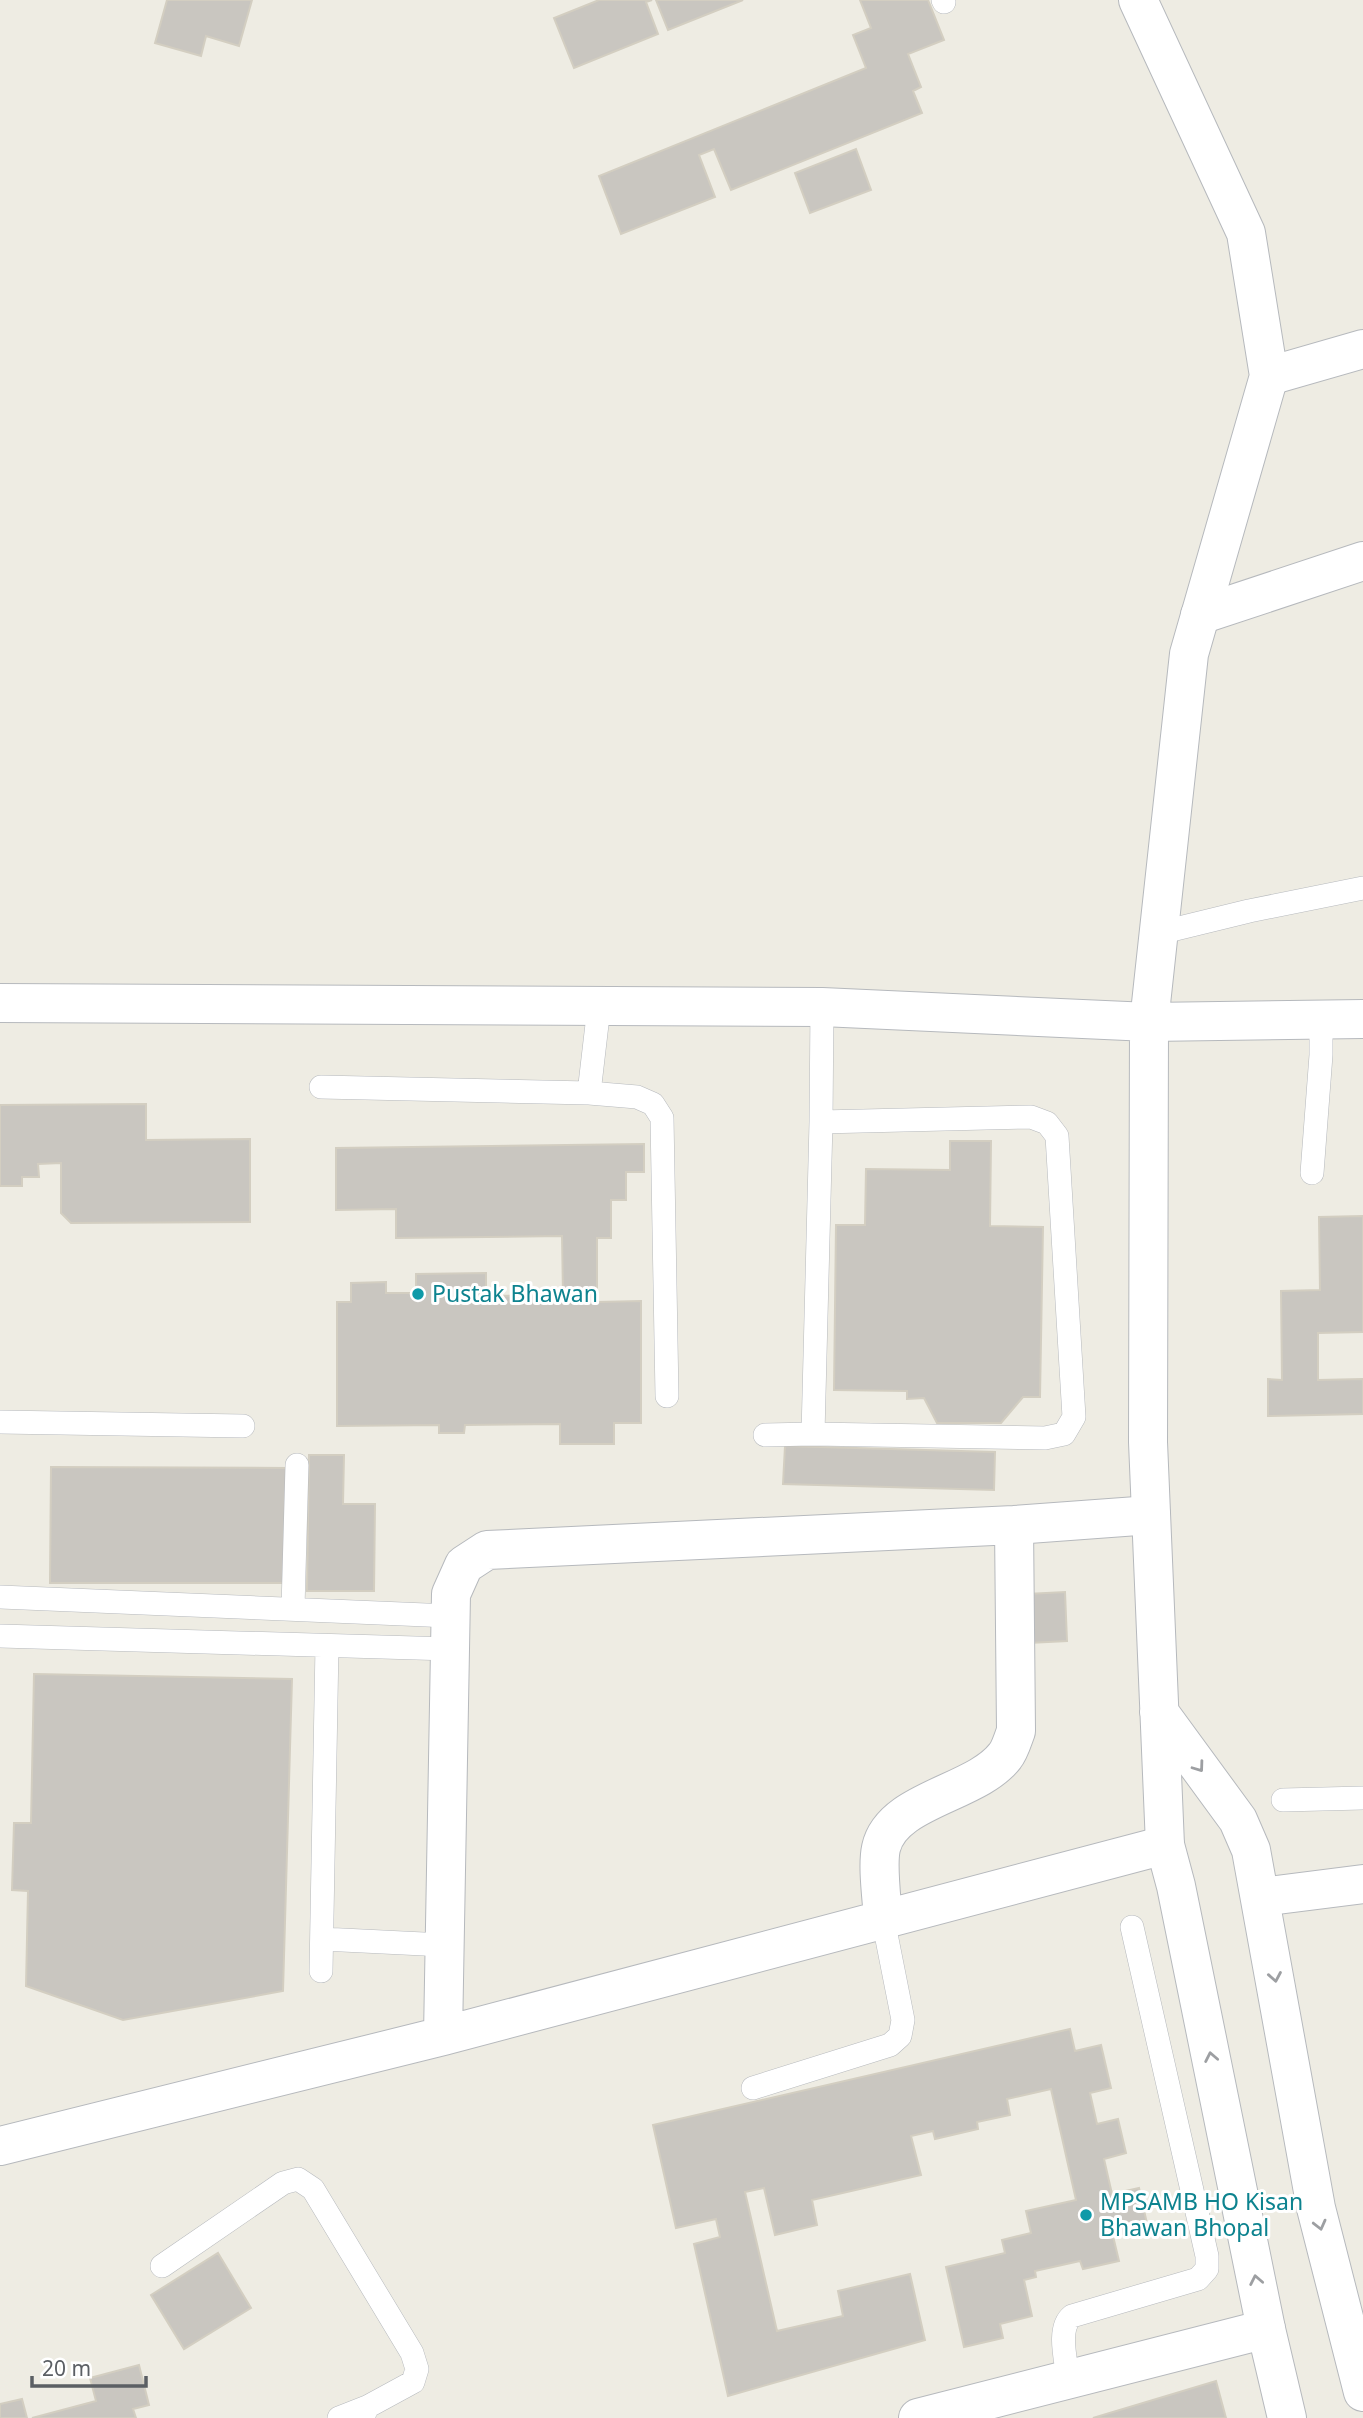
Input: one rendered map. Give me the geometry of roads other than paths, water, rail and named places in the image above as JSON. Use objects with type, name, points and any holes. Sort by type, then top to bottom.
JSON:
[{"type":"street","points":[[1138,0],[1245,233],[1269,376],[1189,654],[1149,1021],[1147,1442],[1164,1845],[1179,1899],[1266,2329],[1287,2418]]},
{"type":"street","points":[[1269,376],[1363,349]]},
{"type":"street","points":[[1200,615],[1363,561]]},
{"type":"street","points":[[0,1003],[822,1007],[1149,1021],[1363,1019]]},
{"type":"street","points":[[443,2036],[451,1594],[464,1565],[486,1550],[1014,1525],[1151,1515]]},
{"type":"street","points":[[883,1919],[880,1851],[887,1832],[900,1819],[986,1772],[1005,1756],[1016,1731],[1014,1525]]},
{"type":"street","points":[[1159,1712],[1238,1820],[1251,1850],[1316,2208],[1363,2392]]},
{"type":"street","points":[[0,2146],[443,2036],[1164,1845]]},
{"type":"street","points":[[1261,1897],[1363,1884]]},
{"type":"street","points":[[928,2417],[1068,2378],[1266,2329]]},
{"type":"lane","points":[[1159,933],[1363,888]]},
{"type":"lane","points":[[589,1094],[599,1007]]},
{"type":"lane","points":[[813,1434],[822,1007]]},
{"type":"lane","points":[[1312,1173],[1321,1020]]},
{"type":"lane","points":[[321,1087],[589,1094],[637,1097],[653,1104],[662,1118],[667,1396]]},
{"type":"lane","points":[[765,1435],[1045,1438],[1064,1434],[1074,1417],[1057,1136],[1047,1123],[1031,1117],[821,1122]]},
{"type":"lane","points":[[0,1422],[243,1426]]},
{"type":"lane","points":[[293,1608],[297,1465]]},
{"type":"lane","points":[[0,1597],[293,1608],[450,1633]]},
{"type":"lane","points":[[0,1636],[327,1646],[450,1633]]},
{"type":"lane","points":[[321,1971],[327,1646]]},
{"type":"lane","points":[[1283,1800],[1363,1798]]},
{"type":"lane","points":[[753,2088],[890,2045],[900,2036],[903,2020],[883,1919]]},
{"type":"lane","points":[[1068,2378],[1064,2330],[1066,2321],[1072,2316],[1198,2279],[1207,2269],[1207,2256],[1132,1927]]},
{"type":"lane","points":[[322,1939],[444,1945]]},
{"type":"lane","points":[[162,2266],[283,2183],[298,2179],[313,2189],[412,2353],[417,2369],[413,2382],[365,2412],[339,2418]]},
{"type":"place","name":"Pustak Bhawan","points":[[418,1294]]},
{"type":"place","name":"MPSAMB HO Kisan Bhawan Bhopal","points":[[1086,2215]]}]
